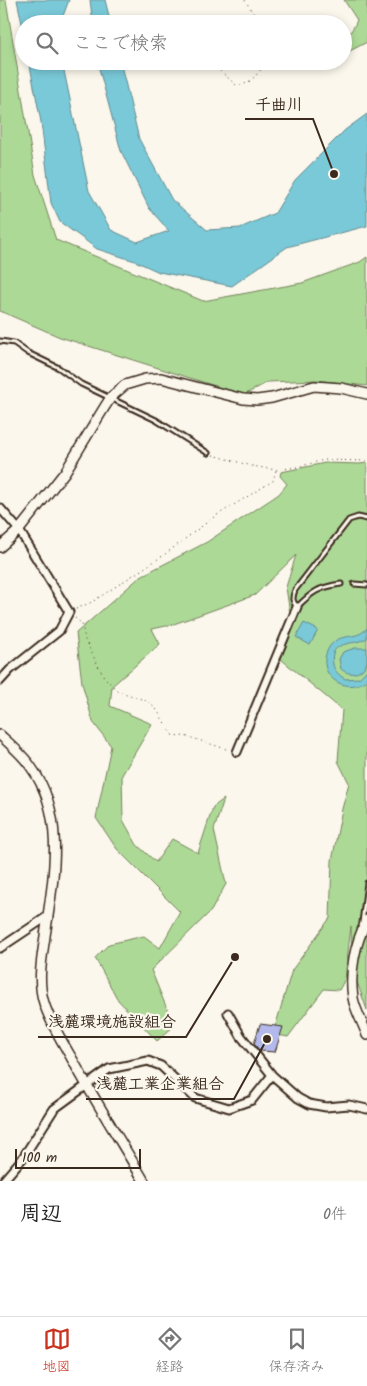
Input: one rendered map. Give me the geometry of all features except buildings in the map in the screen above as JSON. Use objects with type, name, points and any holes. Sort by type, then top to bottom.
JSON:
[{"type":"street","points":[[0,547],[19,530],[66,472],[111,397],[125,385],[145,379],[161,378],[243,399],[257,400],[272,398],[314,386],[341,388],[367,394]]},
{"type":"street","points":[[0,508],[19,530],[69,612],[59,631],[0,680]]},
{"type":"street","points":[[237,752],[297,608]]},
{"type":"street","points":[[0,735],[18,750],[32,768],[42,785],[54,822],[54,853],[40,974],[44,1002],[53,1025],[87,1086],[144,1181]]},
{"type":"street","points":[[0,948],[48,916]]},
{"type":"street","points":[[367,920],[360,934],[352,968],[353,999],[367,1035]]},
{"type":"street","points":[[228,1013],[241,1036],[272,1075],[298,1098],[309,1104],[326,1107],[350,1105],[367,1109]]},
{"type":"street","points":[[3,1181],[22,1159],[54,1109],[109,1070],[148,1061],[161,1066],[195,1098],[229,1108],[252,1100],[272,1075]]},
{"type":"lane","points":[[0,341],[14,343],[28,353],[59,368],[81,384],[156,420],[208,453]]},
{"type":"lane","points":[[341,584],[320,588],[311,593],[297,608],[293,602],[292,597],[295,590],[349,520],[358,517],[367,519]]},
{"type":"lane","points":[[354,584],[367,585]]},
{"type":"lane","points":[[360,934],[367,883]]},
{"type":"path","points":[[245,0],[254,15]]},
{"type":"path","points":[[219,70],[236,85],[241,86],[247,85],[260,70]]},
{"type":"path","points":[[208,453],[252,466],[276,470],[324,460],[367,461]]},
{"type":"path","points":[[237,752],[188,737],[172,735],[157,710],[147,701],[118,691],[104,676],[85,640],[82,624],[69,612],[92,602],[164,555],[214,517],[274,481],[276,470]]},
{"type":"green space","points":[[0,0],[6,0],[15,54],[15,70],[18,70],[35,175],[56,240],[203,301],[302,283],[360,262],[367,257],[367,386],[316,380],[268,382],[244,395],[60,337],[0,311]]},
{"type":"green space","points":[[344,0],[367,0],[367,42],[352,50],[352,30],[357,20]]},
{"type":"green space","points":[[325,463],[367,463],[367,1010],[352,968],[351,926],[345,979],[339,990],[324,989],[288,1037],[273,1034],[292,970],[330,918],[332,861],[349,783],[338,761],[342,710],[276,655],[291,621],[286,587],[296,555],[255,595],[171,625],[152,629],[160,644],[112,686],[110,706],[152,724],[122,775],[123,820],[137,845],[156,862],[172,839],[198,853],[213,807],[224,799],[214,830],[226,884],[211,911],[151,970],[174,1026],[157,1041],[118,1000],[95,958],[109,944],[144,936],[160,948],[180,912],[117,849],[96,818],[111,746],[93,722],[82,683],[76,633],[141,576],[207,542],[279,494],[287,484],[280,476],[281,472]]},
{"type":"water","points":[[17,0],[69,0],[63,15],[20,15]]},
{"type":"water","points":[[90,0],[105,0],[109,15],[92,15]]},
{"type":"water","points":[[31,70],[64,70],[89,191],[111,230],[137,242],[169,231],[149,208],[121,151],[99,70],[122,70],[139,139],[172,200],[207,230],[240,228],[275,213],[295,180],[345,130],[367,114],[367,226],[287,247],[232,286],[159,272],[135,261],[97,249],[60,222],[51,203],[41,122]]},
{"type":"water","points":[[304,623],[318,630],[310,645],[296,637]]},
{"type":"water","points":[[367,628],[367,638],[338,647],[333,656],[333,664],[337,673],[345,679],[359,678],[367,670],[367,680],[350,686],[334,680],[326,667],[325,658],[328,649],[337,640],[358,635]]},
{"type":"water","points":[[355,648],[367,648],[367,661],[360,671],[348,673],[341,669],[339,659],[343,652]]},
{"type":"place","name":"千曲川","points":[[334,174]]},
{"type":"place","name":"浅麓環境施設組合","points":[[235,957]]},
{"type":"place","name":"浅麓工業企業組合","points":[[267,1039]]}]
